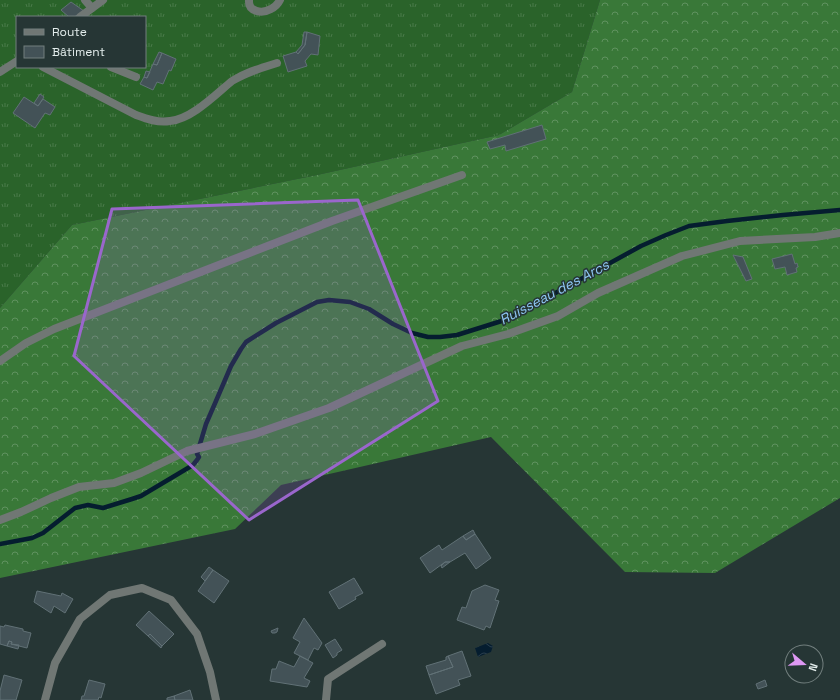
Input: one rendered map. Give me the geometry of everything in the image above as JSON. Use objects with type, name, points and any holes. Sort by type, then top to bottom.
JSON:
[{"type":"street","points":[[85,0],[92,8]]},
{"type":"street","points":[[81,16],[103,0]]},
{"type":"street","points":[[249,0],[248,4],[250,8],[262,12],[273,8],[280,0]]},
{"type":"street","points":[[0,72],[16,62]]},
{"type":"street","points":[[45,68],[136,115],[149,120],[170,122],[187,116],[198,109],[240,76],[277,63]]},
{"type":"street","points":[[114,68],[136,77]]},
{"type":"street","points":[[0,361],[26,343],[54,329],[332,221],[462,175]]},
{"type":"street","points":[[0,520],[79,487],[114,483],[141,473],[187,451],[255,434],[329,408],[462,346],[508,334],[558,316],[598,292],[682,256],[740,241],[815,237],[840,232]]},
{"type":"street","points":[[45,700],[55,663],[80,618],[110,595],[142,588],[171,600],[197,634],[210,672],[216,700]]},
{"type":"street","points":[[326,700],[328,678],[382,644]]},
{"type":"highlighted area","points":[[358,200],[438,401],[249,520],[74,356],[112,209]]},
{"type":"green space","points":[[0,0],[600,0],[572,92],[499,135],[317,175],[72,225],[0,308]]},
{"type":"green space","points":[[600,0],[840,0],[840,498],[715,573],[625,572],[491,437],[281,485],[235,529],[0,578],[0,308],[72,225],[317,175],[499,135],[572,92]]},
{"type":"water","points":[[488,643],[493,646],[491,652],[478,657],[475,648]]},
{"type":"building","points":[[71,2],[84,11],[76,16],[68,16],[61,10]]},
{"type":"building","points":[[304,32],[307,32],[305,45],[298,54],[296,52],[302,45]]},
{"type":"building","points":[[307,32],[320,36],[318,55],[311,54],[305,61],[307,66],[288,72],[283,56],[296,52],[298,54],[305,45]]},
{"type":"building","points":[[159,52],[162,53],[157,65],[153,64]]},
{"type":"building","points":[[162,53],[176,59],[163,84],[157,82],[153,90],[140,84],[144,77],[147,78],[153,64],[157,65]]},
{"type":"building","points":[[146,71],[150,72],[147,78],[144,77]]},
{"type":"building","points":[[40,94],[44,97],[38,106],[34,103]]},
{"type":"building","points":[[24,97],[38,106],[43,99],[55,107],[50,115],[45,113],[35,128],[13,113]]},
{"type":"building","points":[[542,125],[546,139],[506,151],[505,145],[490,149],[487,142]]},
{"type":"building","points":[[792,254],[795,264],[797,263],[797,272],[787,275],[785,267],[775,269],[772,259]]},
{"type":"building","points":[[733,255],[743,257],[752,279],[746,281]]},
{"type":"building","points":[[473,530],[475,534],[466,540],[463,536]]},
{"type":"building","points":[[475,534],[491,558],[476,569],[465,553],[450,562],[445,562],[430,573],[420,558],[439,545],[442,550],[463,536],[466,540]]},
{"type":"building","points":[[445,562],[450,562],[442,568],[441,566]]},
{"type":"building","points":[[209,567],[213,570],[205,581],[201,577]]},
{"type":"building","points":[[213,570],[229,581],[214,603],[198,591]]},
{"type":"building","points":[[354,578],[363,593],[339,609],[329,592]]},
{"type":"building","points":[[485,585],[499,590],[495,600],[499,601],[490,628],[486,626],[484,630],[457,620],[462,607],[466,608],[472,591]]},
{"type":"building","points":[[37,591],[61,596],[62,593],[73,599],[65,613],[54,606],[51,613],[34,602]]},
{"type":"building","points":[[149,611],[174,634],[162,646],[150,634],[148,636],[136,625]]},
{"type":"building","points":[[304,618],[322,643],[318,650],[314,648],[308,660],[294,653],[300,642],[293,638]]},
{"type":"building","points":[[5,625],[23,629],[23,631],[31,633],[27,648],[11,644],[12,642],[9,641],[7,646],[0,644],[0,626],[4,627]]},
{"type":"building","points":[[278,628],[277,632],[272,633],[271,631]]},
{"type":"building","points":[[150,634],[162,646],[161,648],[148,636]]},
{"type":"building","points":[[335,639],[342,650],[333,658],[325,645]]},
{"type":"building","points":[[9,641],[12,642],[11,644],[19,645],[18,649],[7,646]]},
{"type":"building","points":[[462,651],[471,676],[458,680],[460,685],[436,694],[429,675],[453,667],[448,656]]},
{"type":"building","points":[[300,656],[313,663],[304,678],[310,681],[307,687],[270,681],[272,669],[276,669],[279,661],[294,667]]},
{"type":"building","points":[[448,656],[453,667],[429,675],[426,666],[446,660],[446,657]]},
{"type":"building","points":[[4,675],[22,680],[16,700],[0,700],[0,691]]},
{"type":"building","points":[[89,680],[105,684],[101,698],[99,697],[98,700],[81,700],[82,696],[84,696]]},
{"type":"building","points":[[765,680],[767,686],[758,689],[756,684]]},
{"type":"building","points":[[190,690],[193,700],[175,700],[174,696]]},
{"type":"building","points":[[174,696],[175,700],[167,700],[167,698]]},
{"type":"waterway","name":"Ruisseau des Arcs","points":[[0,544],[32,538],[43,533],[75,508],[88,505],[103,508],[141,496],[193,465],[199,457],[197,454],[206,424],[231,366],[246,342],[276,323],[317,302],[329,300],[350,302],[369,309],[393,324],[412,333],[428,337],[457,335],[508,319],[641,246],[689,226],[840,210]]}]
